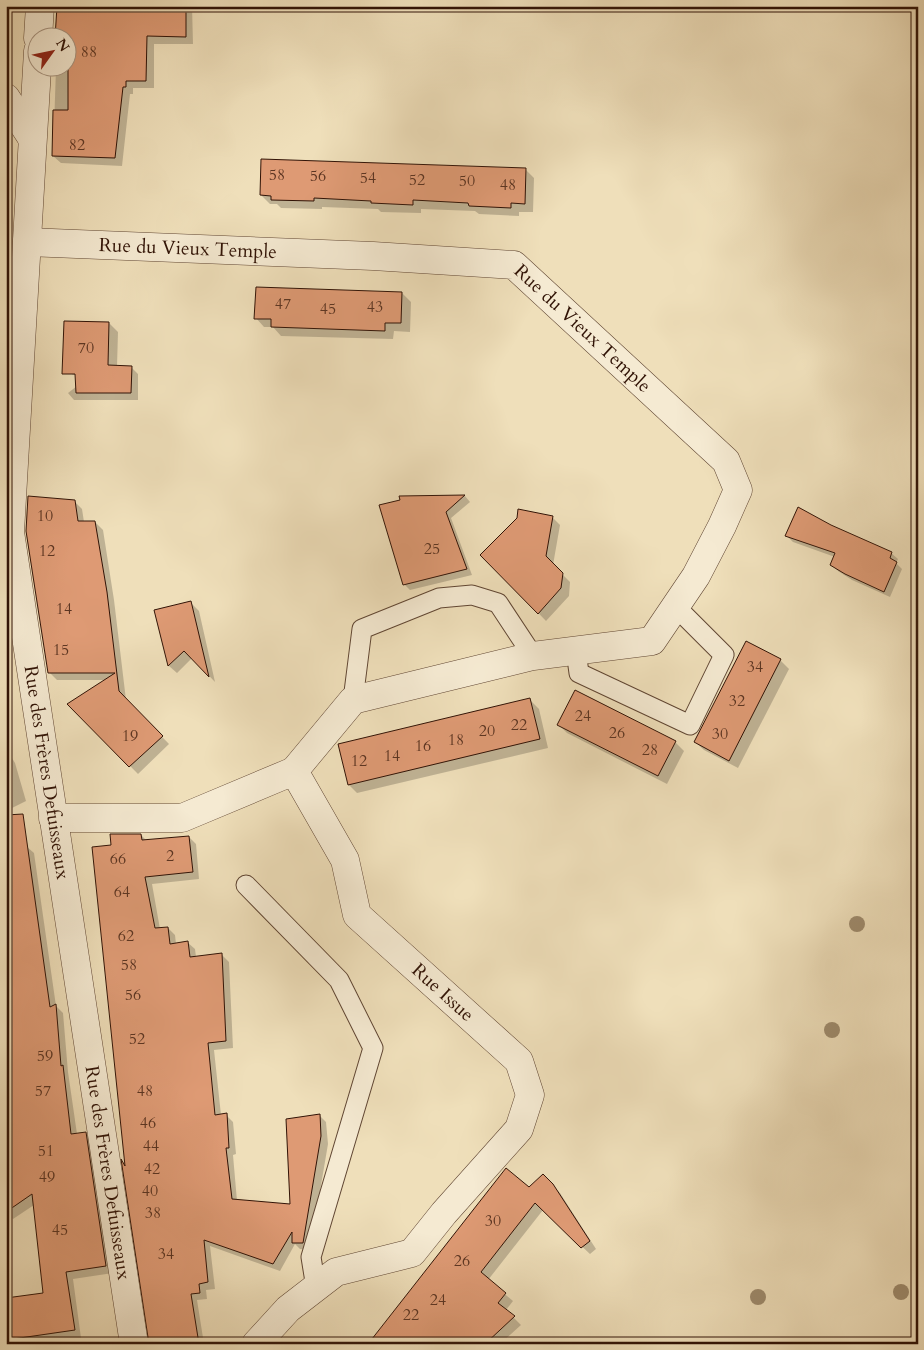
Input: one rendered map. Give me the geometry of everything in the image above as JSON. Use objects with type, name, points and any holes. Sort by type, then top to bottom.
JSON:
[{"type":"street","points":[[39,28],[40,6]]},
{"type":"street","name":"Rue des Frères Defuisseaux","points":[[36,78],[10,532],[16,642],[53,818],[134,1344]]},
{"type":"street","points":[[6,98],[32,138]]},
{"type":"street","name":"Rue du Vieux Temple","points":[[27,242],[373,256],[514,265],[726,461],[738,490],[696,576],[652,641],[533,656],[353,700]]},
{"type":"street","points":[[53,818],[182,818],[294,771],[353,700]]},
{"type":"street","name":"Rue Issue","points":[[256,1344],[288,1310],[336,1272],[412,1254],[444,1213],[519,1129],[530,1095],[519,1061],[357,915],[345,860],[294,771]]},
{"type":"lane","points":[[353,700],[362,629],[439,598],[472,595],[498,602],[533,656]]},
{"type":"lane","points":[[576,651],[579,673],[690,725],[724,655],[675,606]]},
{"type":"lane","points":[[246,885],[339,980],[373,1048],[311,1257],[316,1288]]},
{"type":"building","points":[[57,6],[141,6],[186,9],[186,37],[147,36],[146,81],[126,81],[126,87],[123,87],[115,158],[52,156],[53,110],[68,110],[68,78],[78,78],[78,28],[56,28]]},
{"type":"building","points":[[261,159],[526,168],[525,204],[511,203],[511,208],[413,200],[413,205],[314,198],[314,201],[271,200],[271,196],[260,195]]},
{"type":"building","points":[[256,287],[402,292],[401,323],[385,323],[385,331],[271,327],[271,319],[254,319]]},
{"type":"building","points":[[64,321],[109,322],[108,365],[132,366],[131,393],[76,393],[75,374],[62,374]]},
{"type":"building","points":[[465,495],[446,512],[467,569],[403,585],[379,505],[400,500],[399,496]]},
{"type":"building","points":[[28,496],[75,500],[78,521],[95,521],[107,592],[119,691],[163,736],[129,767],[67,704],[115,673],[48,673],[26,531]]},
{"type":"building","points":[[798,507],[831,525],[892,552],[890,558],[897,562],[884,592],[830,565],[835,553],[785,536]]},
{"type":"building","points":[[518,509],[553,516],[546,556],[563,573],[561,588],[538,614],[480,555],[517,518]]},
{"type":"building","points":[[191,601],[209,677],[184,651],[168,666],[154,610]]},
{"type":"building","points":[[746,641],[781,659],[729,761],[694,742]]},
{"type":"building","points":[[575,690],[676,741],[658,776],[557,725]]},
{"type":"building","points":[[530,698],[540,739],[348,785],[338,744]]},
{"type":"building","points":[[23,814],[50,1007],[56,1004],[61,1066],[63,1065],[71,1134],[86,1132],[106,1266],[66,1272],[75,1330],[6,1340],[6,1298],[43,1293],[32,1194],[6,1212],[6,815]]},
{"type":"building","points":[[110,834],[141,834],[142,840],[189,836],[193,872],[145,877],[155,928],[168,927],[170,944],[188,941],[190,957],[222,953],[226,1041],[208,1043],[215,1115],[227,1113],[229,1148],[226,1148],[232,1199],[290,1204],[286,1119],[320,1114],[321,1136],[303,1243],[292,1243],[292,1232],[273,1264],[204,1240],[208,1282],[199,1284],[200,1293],[191,1294],[199,1344],[149,1344],[121,1159],[125,1166],[92,847],[111,845]]},
{"type":"building","points":[[506,1168],[529,1187],[543,1174],[553,1184],[590,1241],[581,1248],[535,1203],[481,1272],[506,1293],[498,1303],[515,1316],[485,1344],[368,1344]]}]
